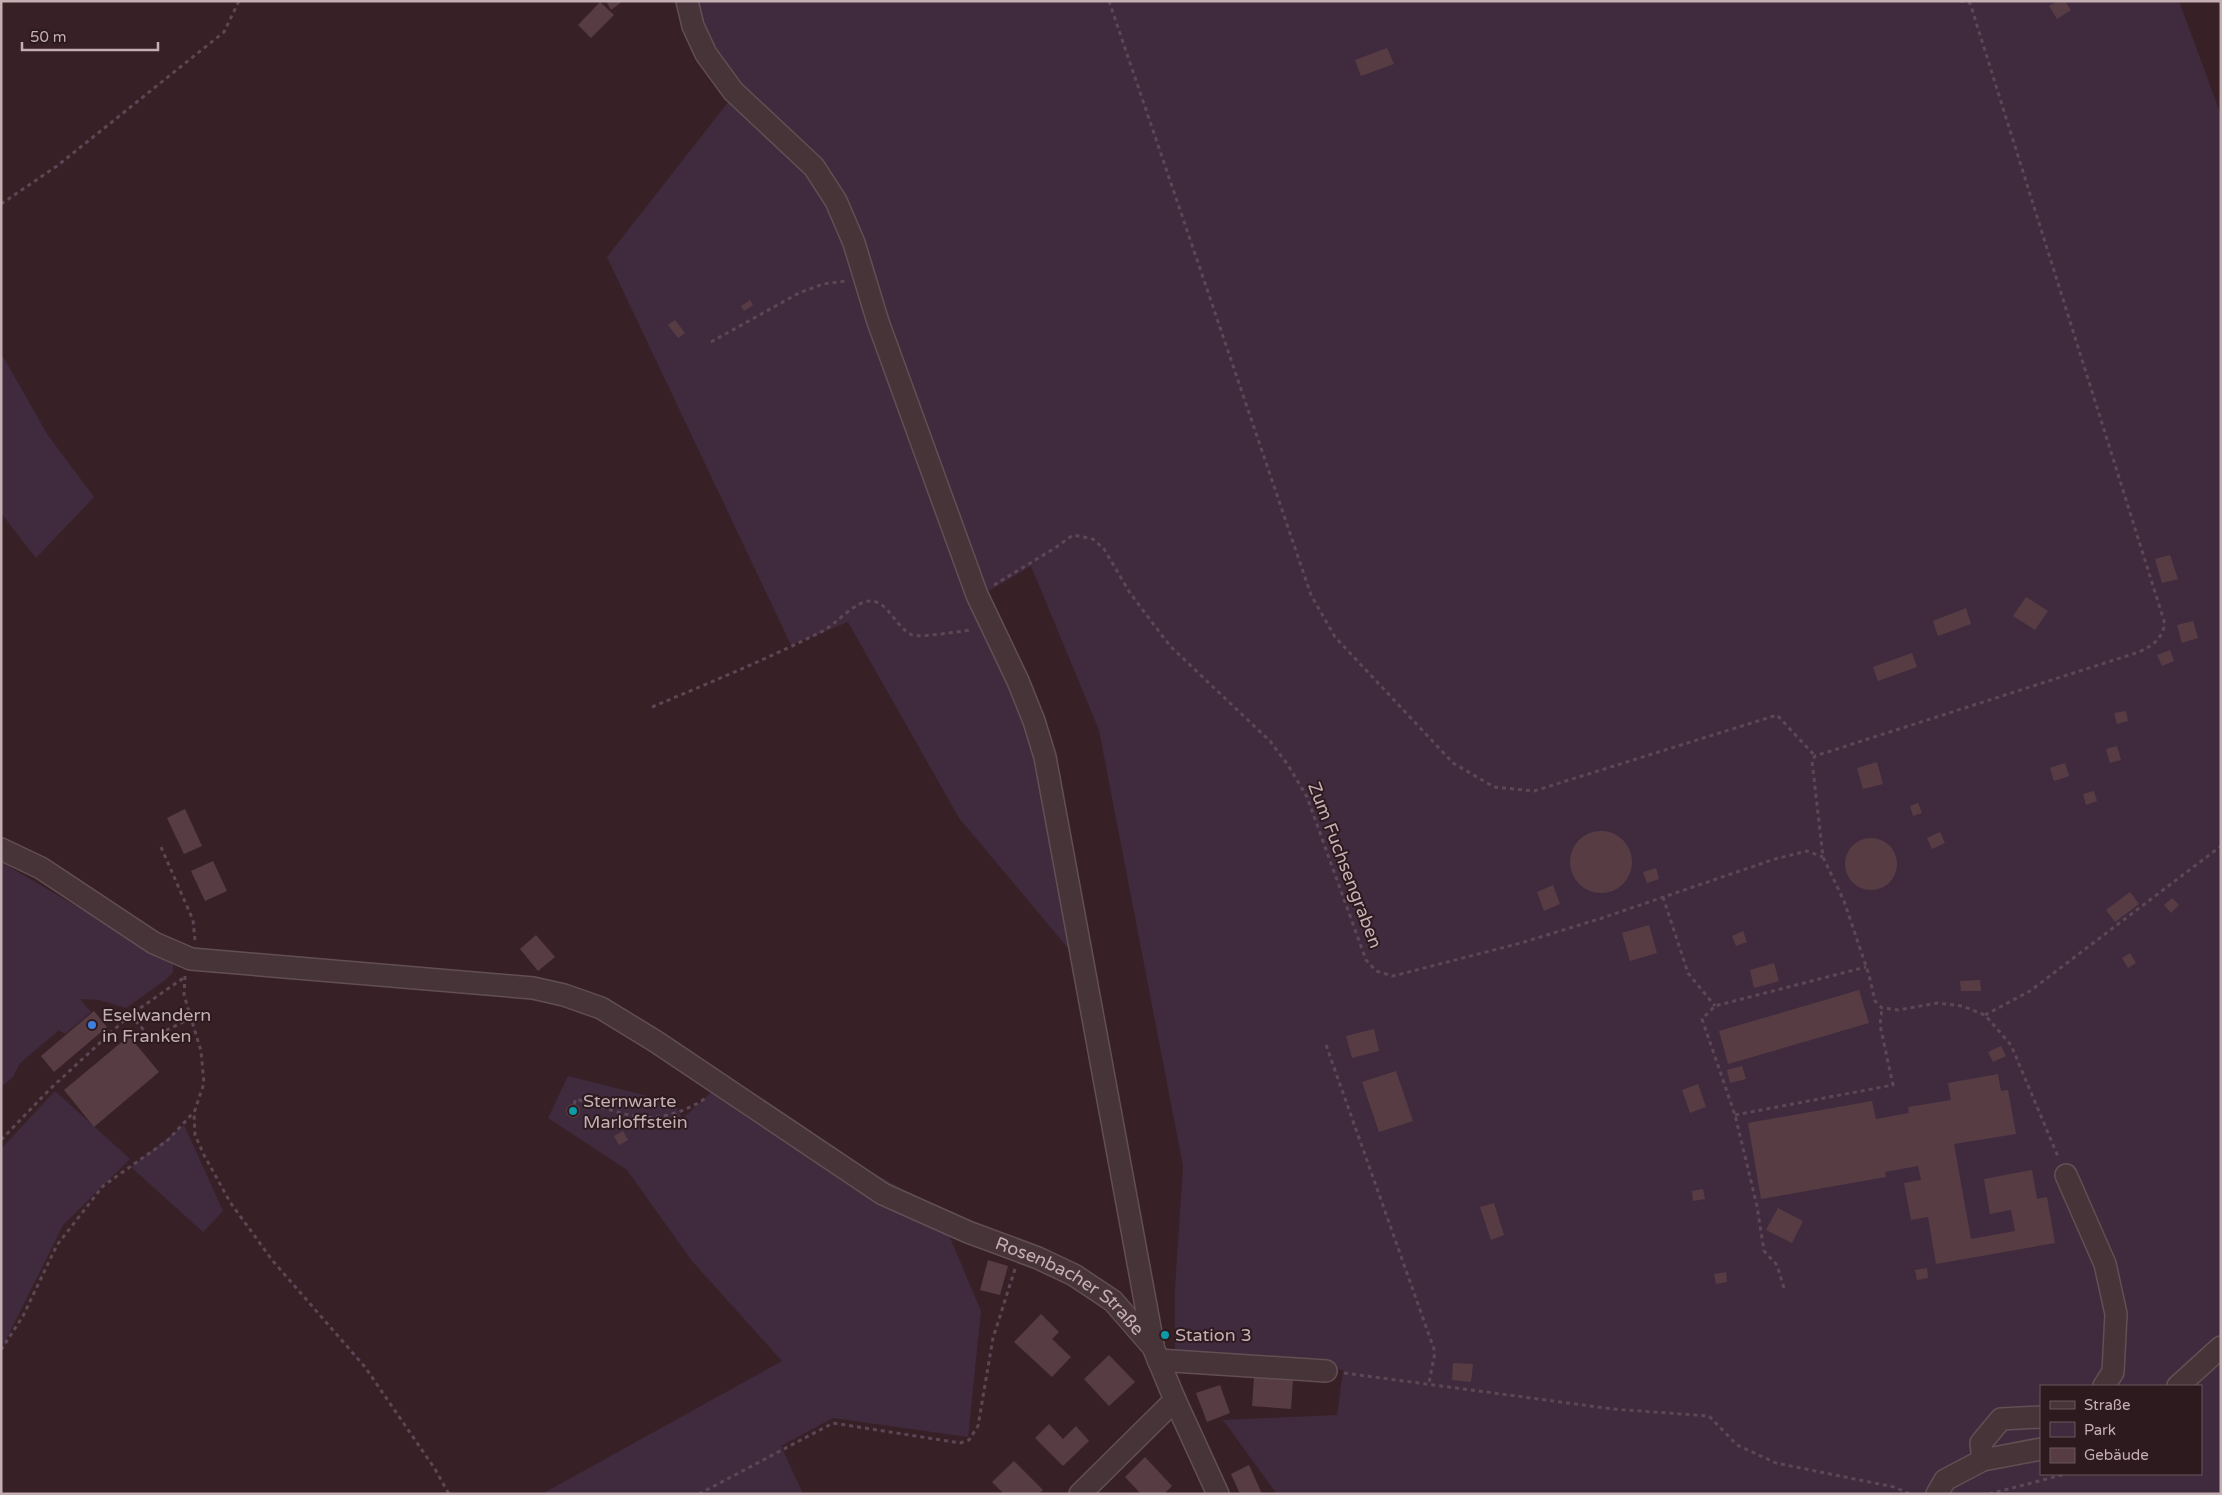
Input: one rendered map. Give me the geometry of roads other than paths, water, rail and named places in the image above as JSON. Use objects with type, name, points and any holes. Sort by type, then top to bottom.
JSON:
[{"type":"street","points":[[687,1],[693,26],[706,54],[733,91],[814,167],[832,194],[854,243],[878,322],[977,595],[1021,689],[1045,758],[1140,1280],[1156,1353],[1326,1371]]},
{"type":"street","name":"Rosenbacher Straße","points":[[1,849],[41,868],[154,943],[188,968],[533,988],[564,995],[601,1008],[719,1084],[883,1194],[968,1232],[1074,1275],[1113,1302],[1156,1353],[1175,1400],[1218,1494]]},
{"type":"street","points":[[2066,1175],[2104,1264],[2116,1314],[2113,1372],[2105,1385]]},
{"type":"street","points":[[1113,1302],[1140,1280]]},
{"type":"street","points":[[2179,1385],[2221,1347]]},
{"type":"street","points":[[1080,1494],[1175,1400]]},
{"type":"street","points":[[1982,1460],[1981,1443],[2000,1419],[2040,1417]]},
{"type":"street","points":[[1937,1494],[1945,1480],[1982,1460],[2040,1449]]},
{"type":"place","name":"Eselwandern in Franken","points":[[92,1025]]},
{"type":"place","name":"Sternwarte Marloffstein","points":[[573,1111]]},
{"type":"place","name":"Station 3","points":[[1165,1335]]}]
